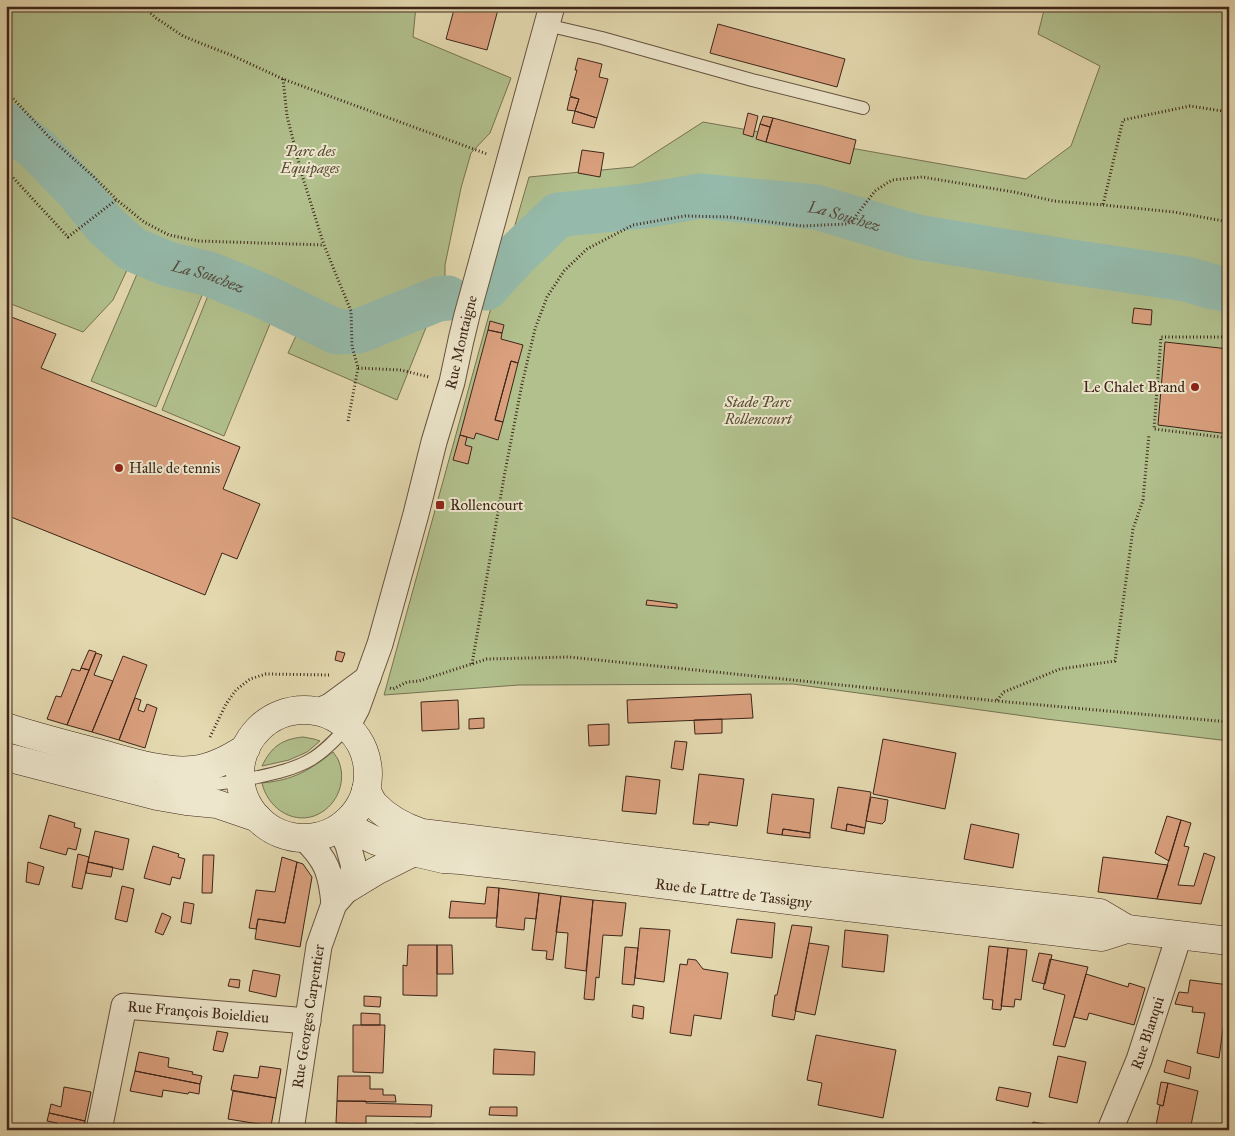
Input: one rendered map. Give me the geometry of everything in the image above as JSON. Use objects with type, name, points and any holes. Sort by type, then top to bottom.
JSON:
[{"type":"main road","points":[[304,710],[319,711],[332,716],[347,726],[355,734],[362,746],[368,773],[366,790],[353,816],[342,825],[317,837],[304,838],[292,836],[279,833],[268,827],[250,807],[240,781],[241,765],[246,748],[253,735],[276,716],[304,710]]},
{"type":"main road","points":[[6,727],[131,762],[172,770],[194,770],[212,766],[231,758],[246,748]]},
{"type":"main road","points":[[6,757],[157,796],[217,804],[258,818]]},
{"type":"main road","name":"Rue de Lattre de Tassigny","points":[[366,790],[373,803],[392,819],[409,829],[422,833],[1100,913],[1127,929],[1229,941]]},
{"type":"main road","name":"Rue de Lattre de Tassigny","points":[[342,825],[374,840],[412,853],[443,859],[1102,936],[1127,929]]},
{"type":"main road","points":[[341,896],[376,871],[412,853]]},
{"type":"street","name":"Rue Montaigne","points":[[347,726],[357,708],[380,644],[550,15]]},
{"type":"street","points":[[319,711],[330,706],[368,678]]},
{"type":"street","name":"Rue Georges Carpentier","points":[[291,1130],[319,946],[354,867],[342,825]]},
{"type":"street","name":"Rue Georges Carpentier","points":[[304,838],[316,849],[328,868],[332,887],[341,896]]},
{"type":"street","name":"Rue Blanqui","points":[[1110,1130],[1138,1060],[1179,936]]},
{"type":"street","name":"Rue François Boieldieu","points":[[99,1130],[124,1006],[308,1021]]},
{"type":"lane","points":[[550,15],[555,27],[863,108]]},
{"type":"lane","points":[[150,781],[176,786],[195,786],[240,781],[284,771],[310,760],[338,738],[347,726]]},
{"type":"lane","points":[[6,739],[69,758]]},
{"type":"path","points":[[6,11],[18,6]]},
{"type":"path","points":[[143,6],[156,18],[183,36],[231,54],[283,79],[486,154],[510,158]]},
{"type":"path","points":[[283,79],[287,116],[302,175],[324,245],[350,311],[352,346],[358,368],[348,421]]},
{"type":"path","points":[[6,91],[50,138],[117,200],[144,222],[169,235],[198,241],[324,245]]},
{"type":"path","points":[[1103,205],[1122,120],[1190,106],[1229,112]]},
{"type":"path","points":[[6,170],[68,237],[117,200]]},
{"type":"path","points":[[472,664],[504,477],[535,329],[547,297],[564,271],[588,249],[633,226],[685,216],[729,217],[802,226],[848,224],[875,191],[892,180],[922,177],[1014,192],[1054,201],[1174,212],[1229,222]]},
{"type":"path","points":[[1229,336],[1161,337],[1154,429],[1229,438]]},
{"type":"path","points":[[358,368],[401,370],[452,382]]},
{"type":"path","points":[[997,701],[1004,692],[1060,669],[1116,660],[1133,529],[1143,500],[1149,434]]},
{"type":"path","points":[[368,678],[393,689],[407,682],[419,681],[487,659],[569,658],[1229,722]]},
{"type":"path","points":[[212,766],[209,739],[226,704],[236,690],[250,679],[266,674],[330,675]]},
{"type":"green space","name":"Parc des Equipages","points":[[6,6],[416,6],[413,37],[511,78],[490,133],[471,153],[461,188],[445,265],[445,280],[397,400],[288,353],[302,323],[134,255],[113,300],[83,332],[6,302]]},
{"type":"green space","name":"Stade Parc Rollencourt","points":[[1045,6],[1229,6],[1229,741],[1046,719],[793,684],[519,685],[384,695],[529,177],[633,167],[703,122],[1026,179],[1071,146],[1100,66],[1038,34]]},
{"type":"green space","points":[[140,267],[203,293],[156,407],[91,381]]},
{"type":"green space","points":[[209,293],[272,319],[224,436],[162,410]]},
{"type":"green space","points":[[303,737],[320,741],[307,752],[289,760],[262,766],[269,754],[278,745]]},
{"type":"green space","points":[[333,752],[339,761],[342,778],[338,794],[328,807],[314,816],[305,818],[288,815],[274,806],[262,783],[283,780],[300,774]]},
{"type":"building","points":[[455,6],[499,6],[487,50],[446,39]]},
{"type":"building","points":[[718,24],[845,59],[837,87],[710,53]]},
{"type":"building","points":[[578,58],[602,64],[599,77],[608,79],[597,118],[575,111],[579,99],[570,96]]},
{"type":"building","points":[[570,97],[579,99],[575,111],[567,110]]},
{"type":"building","points":[[575,111],[597,118],[594,128],[572,123]]},
{"type":"building","points":[[748,113],[758,116],[753,137],[743,134]]},
{"type":"building","points":[[763,116],[773,118],[770,127],[760,124]]},
{"type":"building","points":[[773,118],[856,140],[850,164],[766,142]]},
{"type":"building","points":[[760,124],[770,127],[766,142],[756,139]]},
{"type":"building","points":[[582,150],[604,153],[600,177],[578,173]]},
{"type":"building","points":[[1134,308],[1152,310],[1151,325],[1132,323]]},
{"type":"building","name":"Halle de tennis","points":[[6,315],[56,334],[41,368],[240,447],[223,489],[260,504],[237,559],[222,553],[205,595],[6,515]]},
{"type":"building","points":[[490,321],[504,325],[502,333],[488,330]]},
{"type":"building","points":[[488,330],[502,333],[501,339],[523,345],[518,363],[511,361],[495,420],[503,422],[498,440],[476,433],[474,439],[460,435]]},
{"type":"building","name":"Le Chalet Brand","points":[[1165,342],[1229,349],[1229,434],[1158,425]]},
{"type":"building","points":[[511,361],[518,363],[503,422],[495,420]]},
{"type":"building","points":[[460,435],[467,437],[465,445],[472,447],[468,464],[453,460]]},
{"type":"building","points":[[647,600],[677,604],[677,608],[646,605]]},
{"type":"building","points":[[89,650],[96,652],[89,670],[81,668]]},
{"type":"building","points":[[337,651],[345,653],[342,662],[335,660]]},
{"type":"building","points":[[96,653],[102,655],[94,675],[113,681],[92,732],[67,725]]},
{"type":"building","points":[[123,656],[147,665],[119,740],[92,732]]},
{"type":"building","points":[[81,668],[89,670],[67,725],[47,719],[56,696],[61,697],[72,669],[80,671]]},
{"type":"building","points":[[751,694],[753,718],[628,723],[627,700]]},
{"type":"building","points":[[135,698],[141,700],[138,710],[144,712],[147,704],[157,708],[145,748],[119,740]]},
{"type":"building","points":[[458,700],[459,729],[422,731],[421,702]]},
{"type":"building","points":[[484,718],[484,728],[469,729],[469,719]]},
{"type":"building","points":[[722,719],[722,733],[695,734],[694,720]]},
{"type":"building","points":[[609,724],[609,745],[589,746],[588,725]]},
{"type":"building","points":[[883,739],[956,753],[945,809],[873,794]]},
{"type":"building","points":[[675,741],[687,742],[683,770],[671,768]]},
{"type":"building","points":[[699,774],[744,779],[737,826],[709,822],[709,825],[693,824]]},
{"type":"building","points":[[626,776],[660,780],[656,814],[622,811]]},
{"type":"building","points":[[838,787],[871,792],[865,828],[847,824],[846,831],[831,828]]},
{"type":"building","points":[[772,794],[814,799],[810,833],[783,829],[782,835],[767,833]]},
{"type":"building","points":[[871,797],[888,800],[885,821],[882,824],[866,821]]},
{"type":"building","points":[[49,815],[75,823],[74,827],[81,829],[76,850],[68,848],[66,855],[40,848]]},
{"type":"building","points":[[1167,816],[1181,820],[1169,861],[1155,853]]},
{"type":"building","points":[[1181,820],[1191,823],[1184,846],[1189,847],[1178,885],[1194,886],[1204,853],[1215,857],[1201,904],[1157,899]]},
{"type":"building","points":[[847,824],[865,828],[864,834],[846,831]]},
{"type":"building","points":[[971,824],[1019,834],[1013,868],[964,859]]},
{"type":"building","points":[[783,829],[810,833],[810,838],[782,835]]},
{"type":"building","points":[[95,831],[129,839],[123,870],[88,862]]},
{"type":"building","points":[[153,846],[179,854],[178,857],[185,859],[180,879],[172,877],[170,885],[144,878]]},
{"type":"building","points":[[78,854],[89,857],[82,889],[72,887]]},
{"type":"building","points":[[203,855],[214,855],[212,893],[202,893]]},
{"type":"building","points":[[282,857],[297,862],[285,923],[258,919],[256,929],[249,928],[256,890],[275,892]]},
{"type":"building","points":[[1103,857],[1168,865],[1157,899],[1098,892]]},
{"type":"building","points":[[28,862],[44,867],[39,885],[26,882]]},
{"type":"building","points":[[88,862],[113,867],[111,877],[86,873]]},
{"type":"building","points":[[297,862],[303,864],[312,877],[300,947],[255,939],[258,919],[285,923]]},
{"type":"building","points":[[122,886],[134,889],[127,922],[115,919]]},
{"type":"building","points":[[487,887],[499,888],[497,918],[449,918],[451,901],[485,904]]},
{"type":"building","points":[[499,888],[539,893],[536,919],[525,918],[524,930],[496,927]]},
{"type":"building","points":[[539,893],[561,896],[553,960],[546,959],[547,951],[532,950]]},
{"type":"building","points":[[561,896],[593,900],[586,971],[565,968],[568,933],[556,932]]},
{"type":"building","points":[[593,900],[626,903],[622,936],[603,935],[599,978],[596,977],[594,1000],[584,999]]},
{"type":"building","points":[[184,902],[194,904],[191,924],[181,922]]},
{"type":"building","points":[[162,913],[171,917],[163,935],[155,932]]},
{"type":"building","points":[[737,919],[775,923],[772,958],[731,953]]},
{"type":"building","points":[[792,925],[812,927],[794,1020],[772,1016],[775,995],[777,995]]},
{"type":"building","points":[[640,928],[670,930],[664,982],[635,978]]},
{"type":"building","points":[[845,930],[888,935],[884,972],[842,967]]},
{"type":"building","points":[[809,943],[829,946],[815,1015],[795,1011]]},
{"type":"building","points":[[408,945],[437,945],[437,996],[403,995],[403,965],[407,966]]},
{"type":"building","points":[[437,945],[452,945],[453,974],[437,974]]},
{"type":"building","points":[[989,946],[1008,948],[1001,1010],[992,1009],[993,1000],[983,999]]},
{"type":"building","points":[[625,947],[638,948],[634,985],[622,984]]},
{"type":"building","points":[[1008,948],[1027,950],[1021,1000],[1015,999],[1014,1007],[1001,1006]]},
{"type":"building","points":[[1039,953],[1052,955],[1045,984],[1032,981]]},
{"type":"building","points":[[688,959],[696,960],[703,969],[728,973],[721,1019],[694,1015],[691,1036],[670,1033],[680,964],[687,965]]},
{"type":"building","points":[[1050,959],[1088,967],[1065,1047],[1053,1045],[1065,995],[1043,989]]},
{"type":"building","points":[[253,970],[280,975],[276,997],[249,991]]},
{"type":"building","points":[[1086,974],[1128,987],[1129,983],[1145,988],[1134,1025],[1089,1013],[1087,1020],[1074,1017]]},
{"type":"building","points":[[230,979],[240,980],[239,988],[228,986]]},
{"type":"building","points":[[1190,980],[1229,985],[1219,1058],[1197,1053],[1205,1013],[1192,1012],[1193,1007],[1175,1004],[1179,992],[1188,993]]},
{"type":"building","points":[[364,996],[381,997],[380,1007],[364,1006]]},
{"type":"building","points":[[633,1005],[644,1007],[643,1019],[632,1017]]},
{"type":"building","points":[[361,1013],[380,1014],[380,1025],[361,1025]]},
{"type":"building","points":[[353,1025],[385,1025],[383,1073],[353,1072]]},
{"type":"building","points":[[217,1031],[228,1033],[223,1052],[213,1050]]},
{"type":"building","points":[[816,1035],[896,1050],[883,1118],[818,1105],[822,1083],[807,1080]]},
{"type":"building","points":[[494,1049],[535,1052],[534,1075],[493,1074]]},
{"type":"building","points":[[139,1052],[169,1058],[168,1067],[193,1072],[192,1074],[202,1076],[200,1084],[135,1071]]},
{"type":"building","points":[[1058,1056],[1086,1062],[1077,1103],[1049,1097]]},
{"type":"building","points":[[1167,1060],[1191,1067],[1189,1079],[1164,1072]]},
{"type":"building","points":[[260,1066],[281,1069],[276,1098],[231,1090],[234,1075],[258,1078]]},
{"type":"building","points":[[135,1071],[200,1084],[199,1094],[163,1090],[162,1097],[130,1091]]},
{"type":"building","points":[[338,1076],[370,1076],[370,1089],[383,1089],[383,1095],[395,1095],[396,1102],[337,1101]]},
{"type":"building","points":[[1161,1082],[1168,1083],[1163,1106],[1157,1104]]},
{"type":"building","points":[[1168,1083],[1198,1091],[1190,1130],[1177,1130],[1156,1125],[1160,1105],[1163,1106]]},
{"type":"building","points":[[64,1087],[91,1092],[85,1121],[49,1113],[51,1104],[61,1107]]},
{"type":"building","points":[[999,1087],[1031,1093],[1028,1107],[996,1100]]},
{"type":"building","points":[[233,1091],[276,1098],[271,1126],[228,1119]]},
{"type":"building","points":[[337,1101],[432,1105],[431,1117],[366,1116],[366,1124],[336,1123]]},
{"type":"building","points":[[490,1107],[517,1107],[517,1116],[489,1115]]},
{"type":"building","points":[[49,1113],[85,1121],[84,1130],[55,1130],[57,1123],[47,1121]]},
{"type":"building","points":[[1033,1122],[1062,1127],[1061,1130],[1031,1130]]},
{"type":"building","points":[[415,1124],[434,1124],[434,1130],[415,1130]]},
{"type":"building","points":[[328,1128],[403,1129],[403,1130],[328,1130]]},
{"type":"waterway","name":"La Souchez","points":[[6,124],[38,150],[77,190],[105,225],[132,249],[168,264],[209,274],[263,296],[337,332],[359,331],[438,299],[448,298]]},
{"type":"waterway","name":"La Souchez","points":[[486,288],[516,255],[558,215],[643,206],[700,196],[816,207],[917,237],[1186,279],[1229,290]]},
{"type":"place","name":"Le Chalet Brand","points":[[1195,387]]},
{"type":"place","name":"Halle de tennis","points":[[119,468]]},
{"type":"place","name":"Rollencourt","points":[[440,505]]}]
